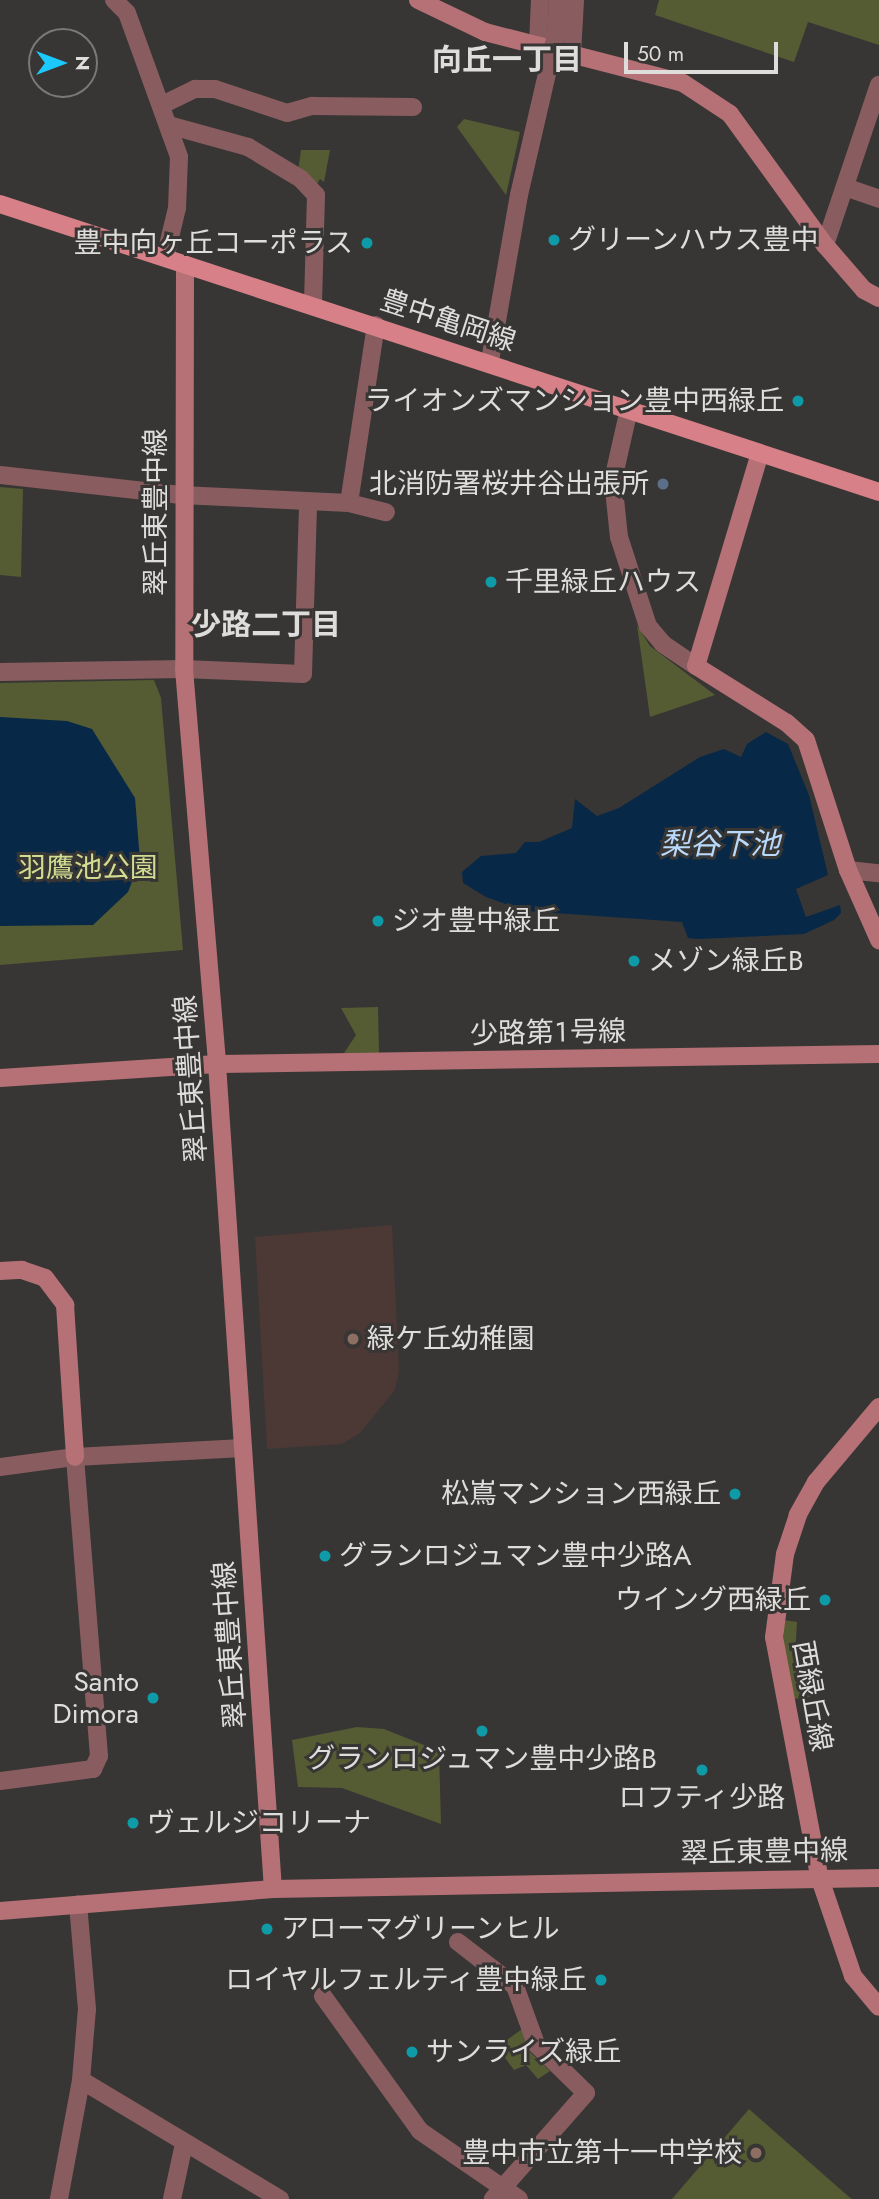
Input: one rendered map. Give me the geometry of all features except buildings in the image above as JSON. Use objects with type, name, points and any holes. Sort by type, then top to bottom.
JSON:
[{"type":"main road","name":"豊中亀岡線","points":[[0,204],[490,361],[879,492]]},
{"type":"street","points":[[114,0],[127,13],[172,126],[179,157],[177,208],[165,258]]},
{"type":"street","points":[[418,0],[485,32],[683,83],[730,114],[825,245],[864,290],[879,298]]},
{"type":"street","points":[[538,45],[540,0]]},
{"type":"street","points":[[490,361],[519,195],[556,35],[558,0]]},
{"type":"street","points":[[572,54],[575,0]]},
{"type":"street","points":[[825,245],[879,85]]},
{"type":"street","points":[[162,104],[195,89],[215,89],[287,113],[312,106],[413,107]]},
{"type":"street","points":[[172,126],[248,147],[301,179],[316,195],[313,305]]},
{"type":"street","points":[[845,187],[879,198]]},
{"type":"street","name":"翠丘東豊中線","points":[[185,265],[181,495],[184,669],[217,1064],[273,1889]]},
{"type":"street","points":[[349,503],[376,325]]},
{"type":"street","points":[[629,409],[613,480],[619,537],[648,626],[663,644],[787,723],[806,740],[848,870],[879,940]]},
{"type":"street","points":[[696,666],[760,453]]},
{"type":"street","points":[[0,475],[181,495],[349,503],[386,512]]},
{"type":"street","points":[[0,672],[184,669],[303,674],[308,503]]},
{"type":"street","points":[[848,870],[879,873]]},
{"type":"street","name":"少路第１号線","points":[[0,1078],[217,1064],[879,1054]]},
{"type":"street","points":[[0,1271],[35,1273],[53,1284],[65,1305],[99,1756],[93,1769],[0,1781]]},
{"type":"street","name":"西緑丘線","points":[[877,1415],[807,1497],[791,1532],[775,1608],[775,1656],[819,1876],[853,1976],[879,2007]]},
{"type":"street","points":[[0,1467],[75,1457],[243,1448]]},
{"type":"street","name":"翠丘東豊中線","points":[[0,1911],[273,1889],[819,1876],[879,1878]]},
{"type":"street","points":[[59,2199],[81,2080],[87,2009],[78,1904]]},
{"type":"street","points":[[458,1942],[515,1986],[531,2020],[536,2045],[586,2093],[497,2193]]},
{"type":"street","points":[[323,1996],[420,2131],[497,2193],[519,2199]]},
{"type":"street","points":[[81,2080],[280,2199]]},
{"type":"street","points":[[172,2199],[184,2144]]},
{"type":"shaded area","points":[[392,1225],[399,1371],[395,1390],[360,1433],[342,1444],[267,1449],[255,1237]]},
{"type":"green space","points":[[659,0],[879,0],[879,45],[808,22],[794,62],[655,15]]},
{"type":"green space","points":[[464,119],[520,132],[506,195],[457,127]]},
{"type":"green space","points":[[301,150],[330,150],[324,182],[320,179],[317,184],[298,171]]},
{"type":"green space","points":[[0,487],[23,489],[21,577],[0,575]]},
{"type":"green space","points":[[637,625],[650,646],[715,695],[650,717]]},
{"type":"green space","name":"羽鷹池公園","points":[[154,680],[161,698],[183,950],[0,965],[0,683]]},
{"type":"green space","points":[[378,1007],[379,1053],[344,1053],[356,1035],[341,1008]]},
{"type":"green space","points":[[783,1620],[797,1622],[795,1657],[813,1659],[816,1696],[794,1699],[784,1661]]},
{"type":"green space","points":[[357,1727],[384,1729],[439,1751],[441,1824],[342,1788],[298,1787],[292,1740]]},
{"type":"green space","points":[[525,2027],[530,2052],[550,2071],[538,2079],[526,2065],[514,2070],[497,2047]]},
{"type":"green space","name":"豊中市立第十一中学校","points":[[749,2109],[848,2196],[852,2199],[672,2199]]},
{"type":"water","points":[[0,717],[67,721],[92,729],[135,798],[140,861],[128,892],[93,925],[0,926]]},
{"type":"water","name":"梨谷下池","points":[[766,732],[788,744],[809,795],[828,875],[796,889],[806,917],[840,905],[841,913],[834,920],[804,934],[698,939],[688,938],[682,922],[526,911],[486,897],[463,883],[462,872],[481,856],[516,853],[525,842],[539,842],[572,828],[575,799],[597,816],[619,808],[700,757],[724,749],[741,757],[747,744]]},
{"type":"place","name":"グリーンハウス豊中","points":[[554,240]]},
{"type":"place","name":"豊中向ヶ丘コーポラス","points":[[367,243]]},
{"type":"place","name":"ライオンズマンション豊中西緑丘","points":[[798,401]]},
{"type":"place","name":"北消防署桜井谷出張所","points":[[663,484]]},
{"type":"place","name":"千里緑丘ハウス","points":[[491,582]]},
{"type":"place","name":"ジオ豊中緑丘","points":[[378,921]]},
{"type":"place","name":"メゾン緑丘B","points":[[634,961]]},
{"type":"place","name":"緑ケ丘幼稚園","points":[[353,1339]]},
{"type":"place","name":"松嶌マンション西緑丘","points":[[735,1494]]},
{"type":"place","name":"グランロジュマン豊中少路A","points":[[325,1556]]},
{"type":"place","name":"ウイング西緑丘","points":[[825,1600]]},
{"type":"place","name":"Santo Dimora","points":[[153,1698]]},
{"type":"place","name":"グランロジュマン豊中少路B","points":[[482,1731]]},
{"type":"place","name":"ロフティ少路","points":[[702,1770]]},
{"type":"place","name":"ヴェルジコリーナ","points":[[133,1823]]},
{"type":"place","name":"アローマグリーンヒル","points":[[267,1929]]},
{"type":"place","name":"ロイヤルフェルティ豊中緑丘","points":[[601,1980]]},
{"type":"place","name":"サンライズ緑丘","points":[[412,2052]]},
{"type":"place","name":"豊中市立第十一中学校","points":[[756,2153]]},
{"type":"district","name":"向丘一丁目","points":[[507,60]]},
{"type":"district","name":"少路二丁目","points":[[266,625]]}]
